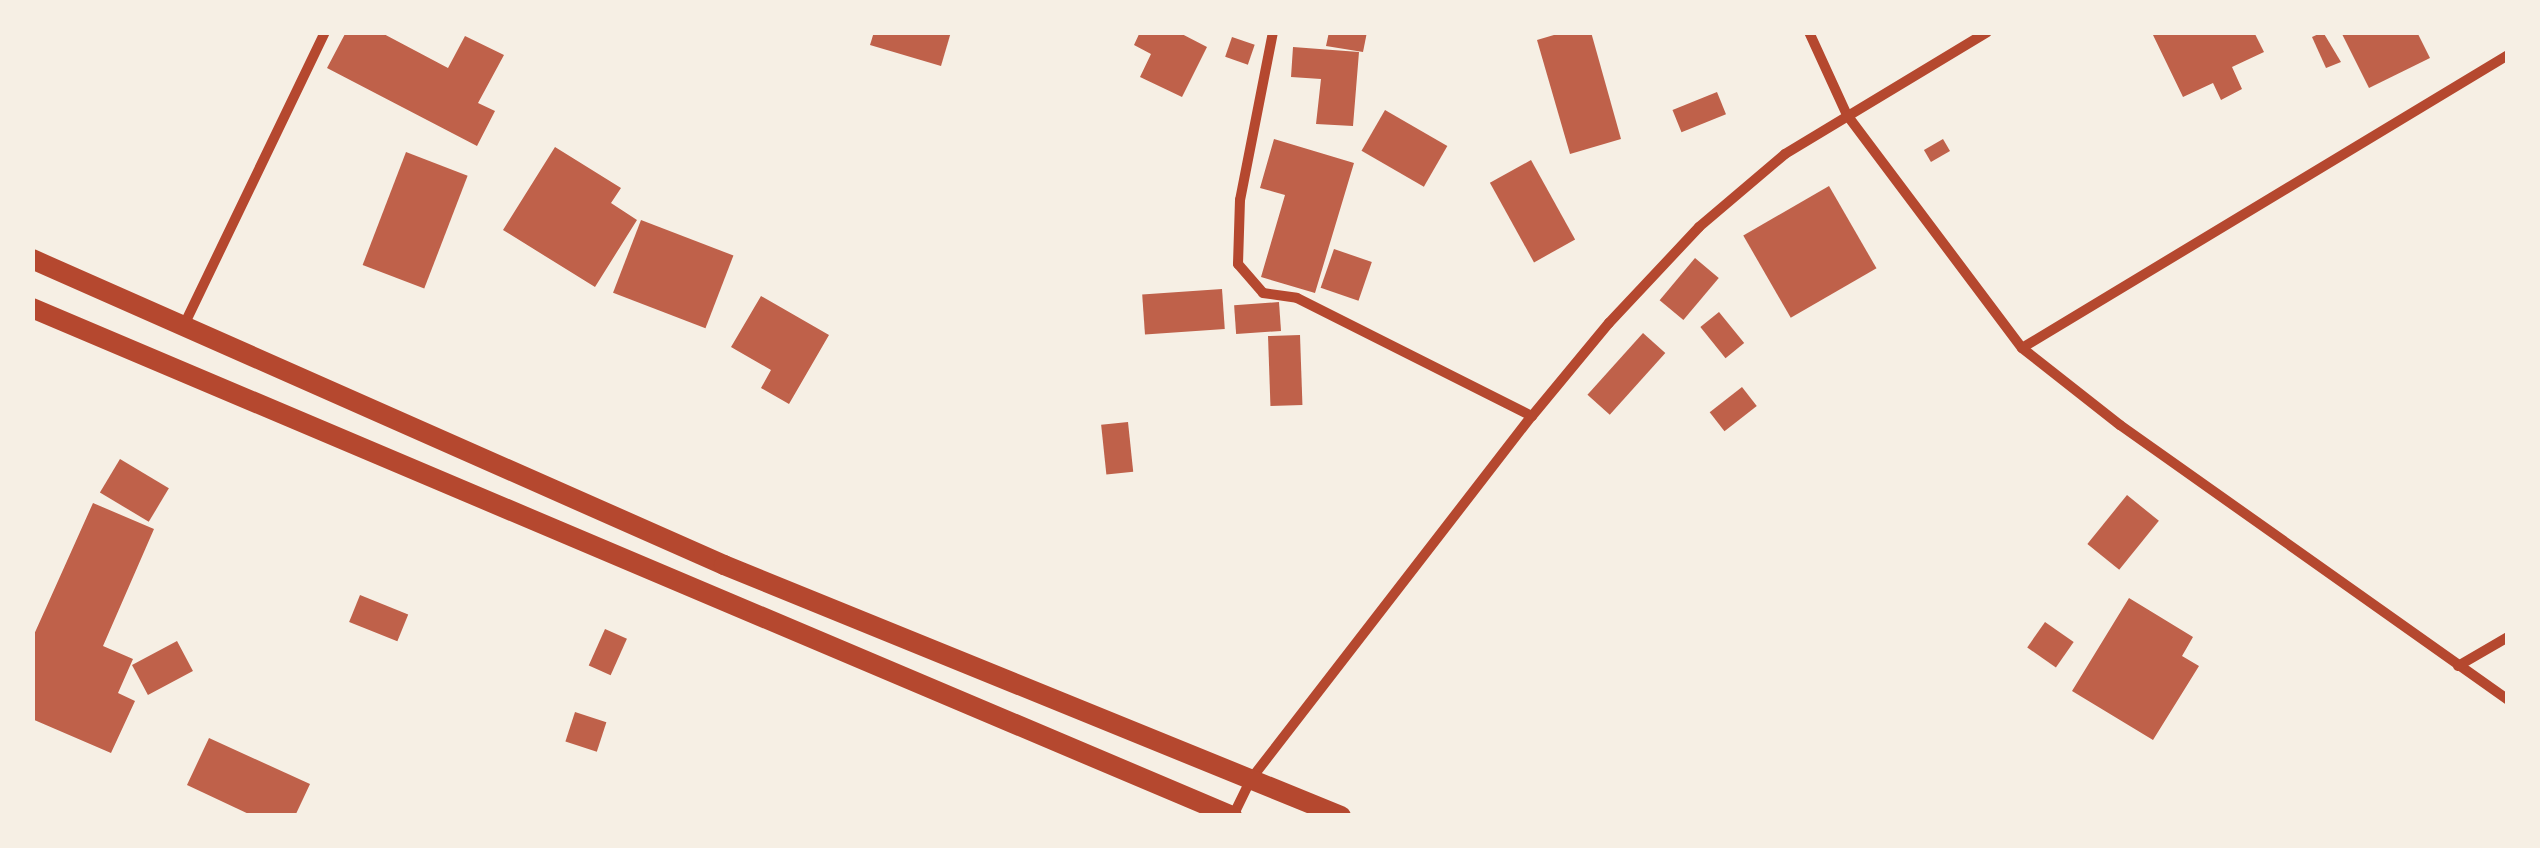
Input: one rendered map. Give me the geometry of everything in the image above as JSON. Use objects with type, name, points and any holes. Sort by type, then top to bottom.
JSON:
[{"type":"main road","points":[[32,259],[185,323],[724,564],[1340,816]]},
{"type":"main road","points":[[32,308],[1232,816]]},
{"type":"street","points":[[185,323],[325,32]]},
{"type":"street","points":[[1273,32],[1240,200],[1238,264],[1263,293],[1297,298],[1532,416]]},
{"type":"street","points":[[1809,32],[1847,115],[2022,348],[2120,425],[2508,700]]},
{"type":"street","points":[[1232,816],[1250,779],[1532,416],[1608,323],[1699,227],[1786,154],[1988,32]]},
{"type":"street","points":[[2022,348],[2508,55]]},
{"type":"street","points":[[2458,666],[2508,637]]},
{"type":"building","points":[[346,32],[380,32],[448,68],[465,36],[504,55],[478,103],[495,111],[477,146],[327,68]]},
{"type":"building","points":[[874,32],[951,32],[941,66],[870,45]]},
{"type":"building","points":[[1140,32],[1178,32],[1207,47],[1182,97],[1140,77],[1151,54],[1134,45]]},
{"type":"building","points":[[1329,32],[1367,32],[1363,52],[1326,46]]},
{"type":"building","points":[[1564,32],[1591,32],[1621,139],[1570,154],[1537,40]]},
{"type":"building","points":[[2254,32],[2264,52],[2232,67],[2242,89],[2221,100],[2213,83],[2183,97],[2153,35]]},
{"type":"building","points":[[2323,32],[2341,62],[2326,68],[2312,37]]},
{"type":"building","points":[[2341,32],[2417,32],[2430,58],[2369,88]]},
{"type":"building","points":[[1232,37],[1255,45],[1248,65],[1225,57]]},
{"type":"building","points":[[1293,47],[1359,52],[1353,126],[1316,124],[1321,79],[1291,77]]},
{"type":"building","points":[[1717,92],[1726,114],[1681,132],[1672,110]]},
{"type":"building","points":[[1385,110],[1447,146],[1424,187],[1362,151]]},
{"type":"building","points":[[1274,139],[1354,163],[1315,293],[1261,277],[1285,195],[1260,188]]},
{"type":"building","points":[[1943,139],[1950,151],[1931,162],[1924,150]]},
{"type":"building","points":[[555,147],[621,188],[611,203],[637,220],[595,287],[503,230]]},
{"type":"building","points":[[406,152],[468,176],[424,289],[363,265]]},
{"type":"building","points":[[1531,160],[1575,240],[1534,262],[1490,183]]},
{"type":"building","points":[[1829,186],[1876,268],[1791,318],[1743,236]]},
{"type":"building","points":[[641,220],[733,255],[705,328],[613,293]]},
{"type":"building","points":[[1334,249],[1372,262],[1358,301],[1321,288]]},
{"type":"building","points":[[1695,258],[1719,278],[1683,320],[1660,300]]},
{"type":"building","points":[[1222,289],[1225,329],[1145,334],[1142,295]]},
{"type":"building","points":[[761,296],[829,335],[789,404],[761,388],[771,370],[731,347]]},
{"type":"building","points":[[1279,302],[1281,331],[1236,334],[1234,305]]},
{"type":"building","points":[[1719,312],[1744,343],[1726,358],[1700,327]]},
{"type":"building","points":[[1643,333],[1665,353],[1610,415],[1587,395]]},
{"type":"building","points":[[1300,335],[1302,405],[1270,406],[1268,336]]},
{"type":"building","points":[[1742,387],[1757,406],[1724,431],[1710,412]]},
{"type":"building","points":[[1128,422],[1133,472],[1106,475],[1101,425]]},
{"type":"building","points":[[120,459],[169,488],[149,522],[100,492]]},
{"type":"building","points":[[2127,495],[2159,521],[2119,570],[2087,544]]},
{"type":"building","points":[[93,503],[154,529],[103,646],[133,659],[118,693],[135,701],[111,753],[32,719],[32,639]]},
{"type":"building","points":[[360,595],[408,614],[397,641],[349,622]]},
{"type":"building","points":[[2129,598],[2193,637],[2182,656],[2199,666],[2153,740],[2072,691]]},
{"type":"building","points":[[2045,622],[2074,642],[2056,667],[2027,647]]},
{"type":"building","points":[[605,629],[627,639],[611,675],[589,666]]},
{"type":"building","points":[[177,641],[193,671],[148,695],[132,665]]},
{"type":"building","points":[[575,712],[606,722],[597,752],[565,741]]},
{"type":"building","points":[[209,738],[310,784],[295,816],[253,816],[187,785]]}]
